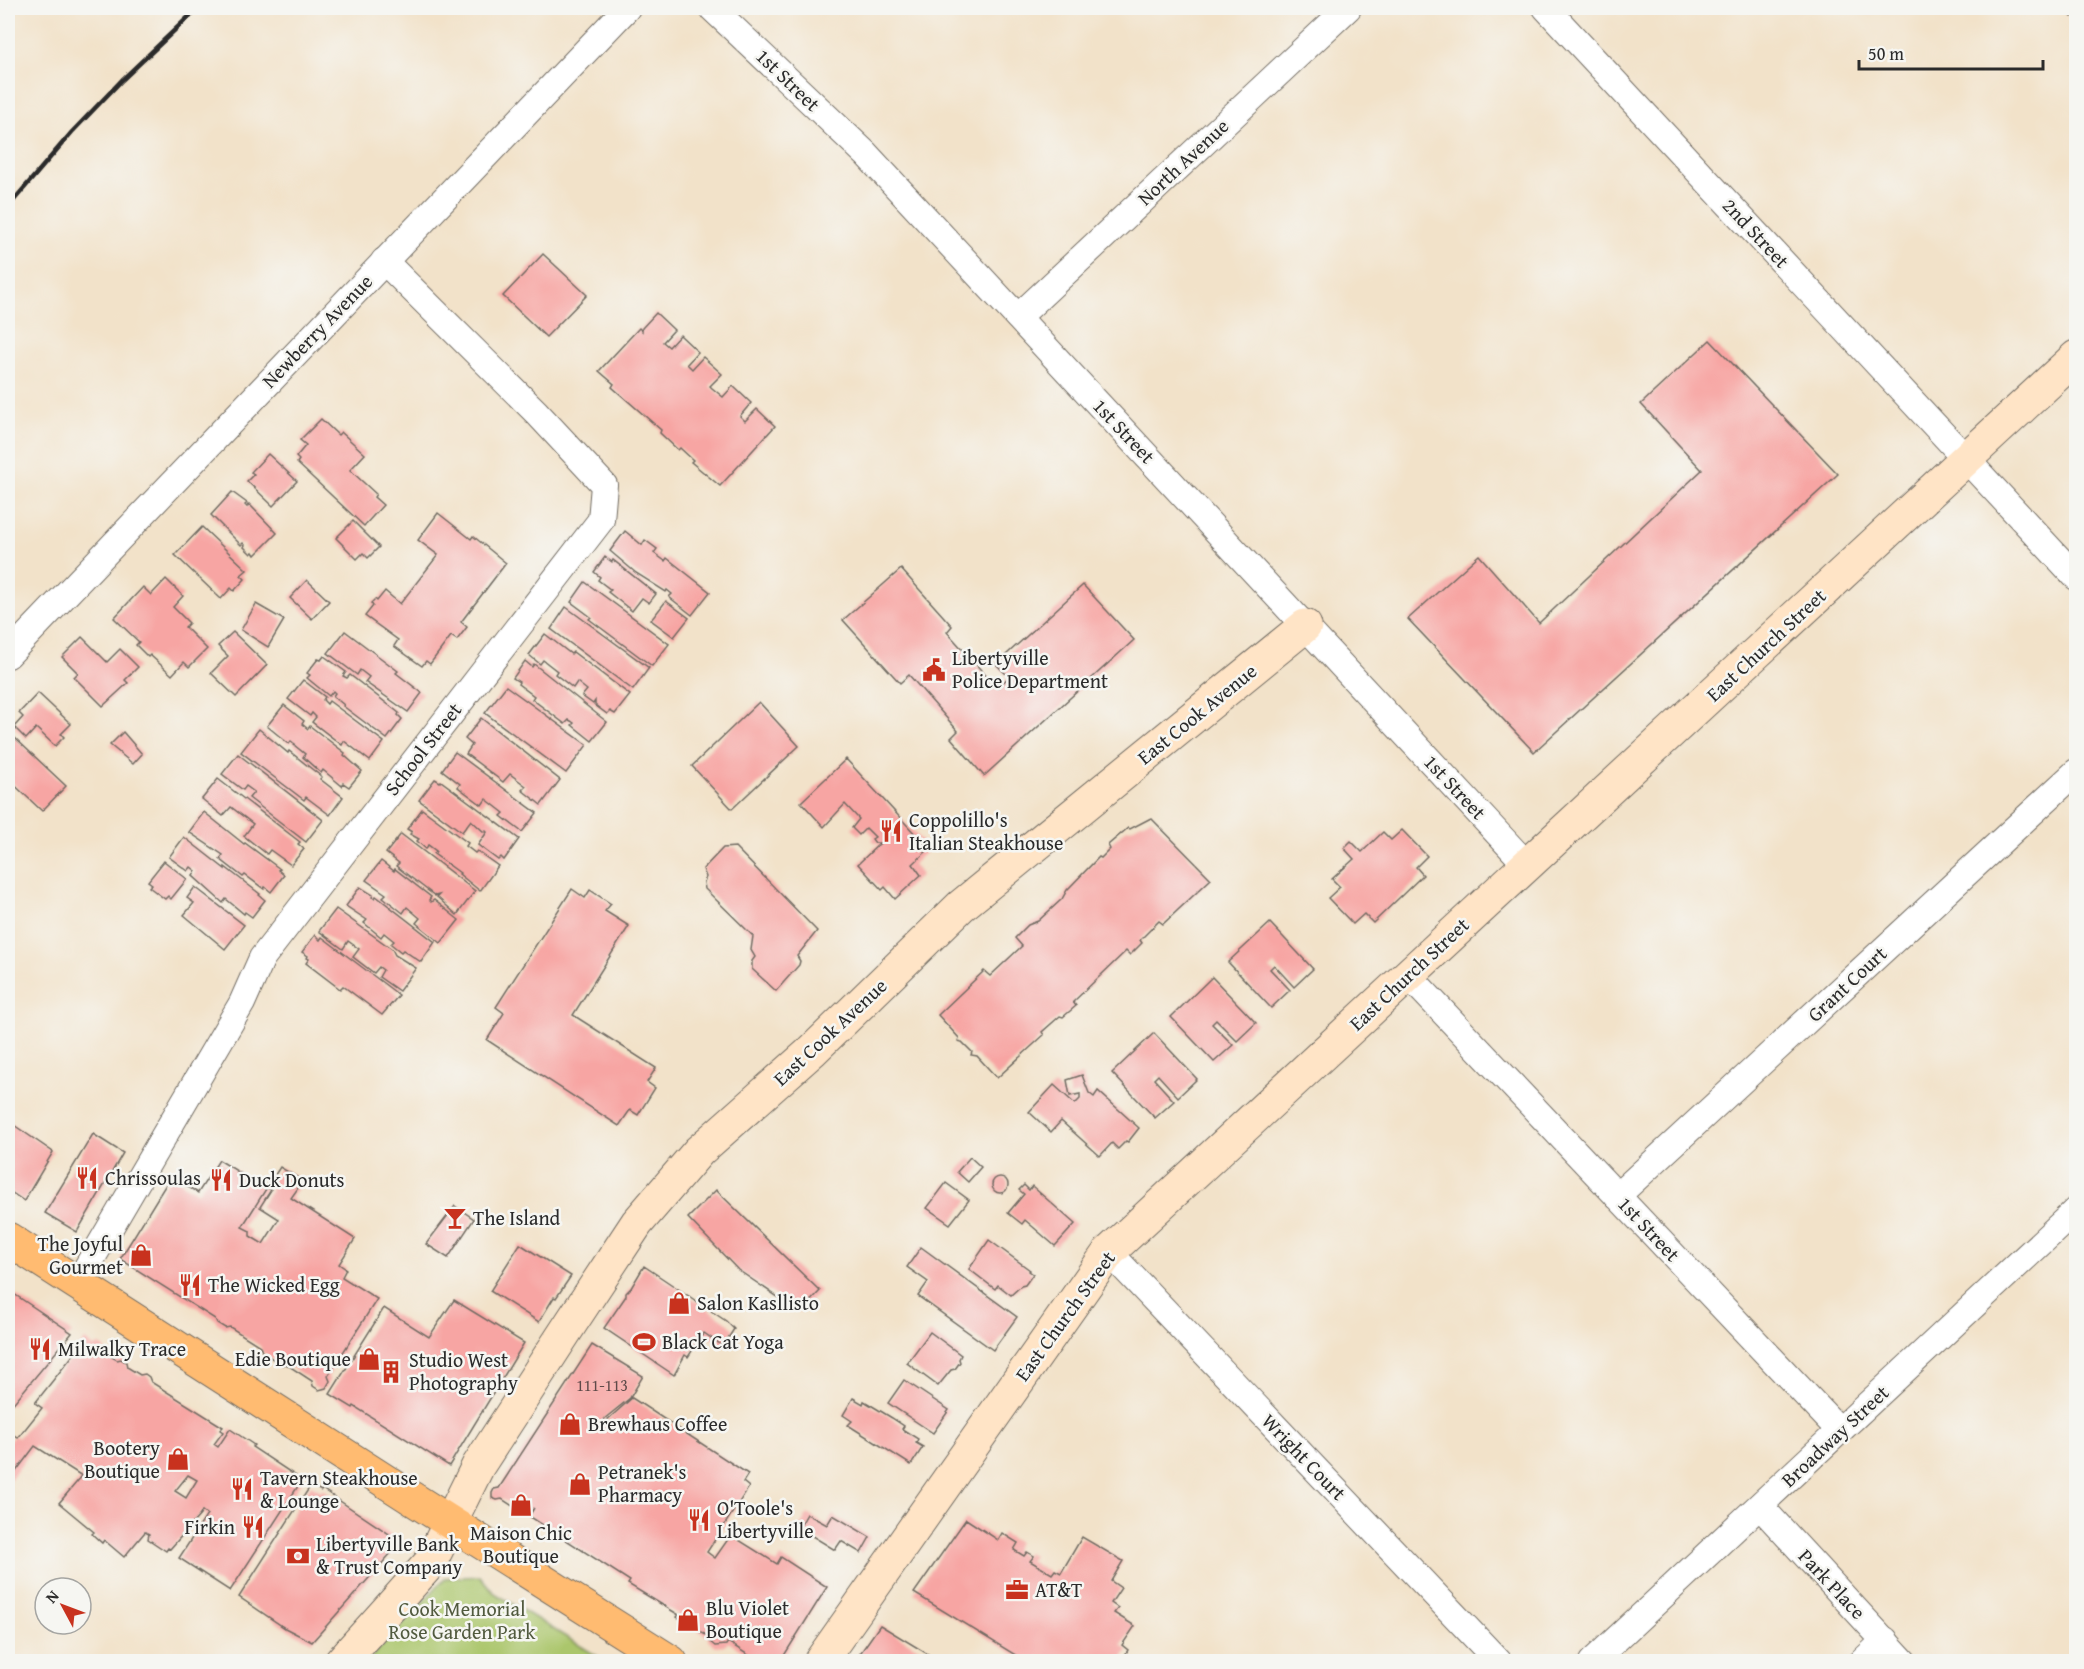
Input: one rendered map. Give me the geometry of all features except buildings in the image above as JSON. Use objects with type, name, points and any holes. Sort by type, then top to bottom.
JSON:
[{"type":"main road","points":[[8,1239],[671,1662]]},
{"type":"street","name":"Newberry Avenue","points":[[8,655],[627,8]]},
{"type":"street","name":"1st Street","points":[[712,8],[866,154],[1527,865]]},
{"type":"street","name":"North Avenue","points":[[1018,317],[1348,8]]},
{"type":"street","name":"2nd Street","points":[[1546,8],[2076,577]]},
{"type":"street","name":"School Street","points":[[77,1284],[242,1004],[262,958],[601,520],[604,485],[537,413],[384,261]]},
{"type":"street","name":"East Church Street","points":[[820,1662],[1109,1252],[2076,357]]},
{"type":"street","name":"East Cook Avenue","points":[[341,1662],[430,1563],[478,1466],[637,1223],[699,1151],[812,1051],[961,906],[1305,626]]},
{"type":"street","name":"Grant Court","points":[[1617,1196],[2076,772]]},
{"type":"street","name":"1st Street","points":[[1408,975],[1840,1431]]},
{"type":"street","name":"Broadway Street","points":[[1592,1662],[2076,1211]]},
{"type":"street","name":"Wright Court","points":[[1109,1252],[1499,1662]]},
{"type":"street","name":"Park Place","points":[[1760,1506],[1904,1662]]},
{"type":"street","points":[[1862,1662],[1885,1640]]},
{"type":"green space","name":"Cook Memorial Rose Garden Park","points":[[480,1576],[493,1592],[605,1661],[368,1661],[445,1578]]},
{"type":"railway","points":[[8,207],[72,132],[122,80],[198,8]]},
{"type":"place","name":"Libertyville Police Department","points":[[934,670]]},
{"type":"place","name":"Coppolillo's Italian Steakhouse","points":[[891,831]]},
{"type":"place","name":"Chrissoulas","points":[[87,1178]]},
{"type":"place","name":"Duck Donuts","points":[[221,1180]]},
{"type":"place","name":"The Island","points":[[455,1218]]},
{"type":"place","name":"The Joyful Gourmet","points":[[141,1255]]},
{"type":"place","name":"The Wicked Egg","points":[[190,1285]]},
{"type":"place","name":"Salon Kasllisto","points":[[679,1303]]},
{"type":"place","name":"Black Cat Yoga","points":[[644,1342]]},
{"type":"place","name":"Milwalky Trace","points":[[40,1349]]},
{"type":"place","name":"Edie Boutique","points":[[369,1359]]},
{"type":"place","name":"Studio West Photography","points":[[391,1372]]},
{"type":"place","name":"Brewhaus Coffee","points":[[570,1424]]},
{"type":"place","name":"Bootery Boutique","points":[[178,1459]]},
{"type":"place","name":"Petranek's Pharmacy","points":[[580,1484]]},
{"type":"place","name":"Tavern Steakhouse & Lounge","points":[[242,1489]]},
{"type":"place","name":"Maison Chic Boutique","points":[[521,1505]]},
{"type":"place","name":"O'Toole's Libertyville","points":[[699,1520]]},
{"type":"place","name":"Firkin","points":[[253,1527]]},
{"type":"place","name":"Libertyville Bank & Trust Company","points":[[298,1556]]},
{"type":"place","name":"AT&T","points":[[1017,1590]]},
{"type":"place","name":"Blu Violet Boutique","points":[[688,1620]]}]
